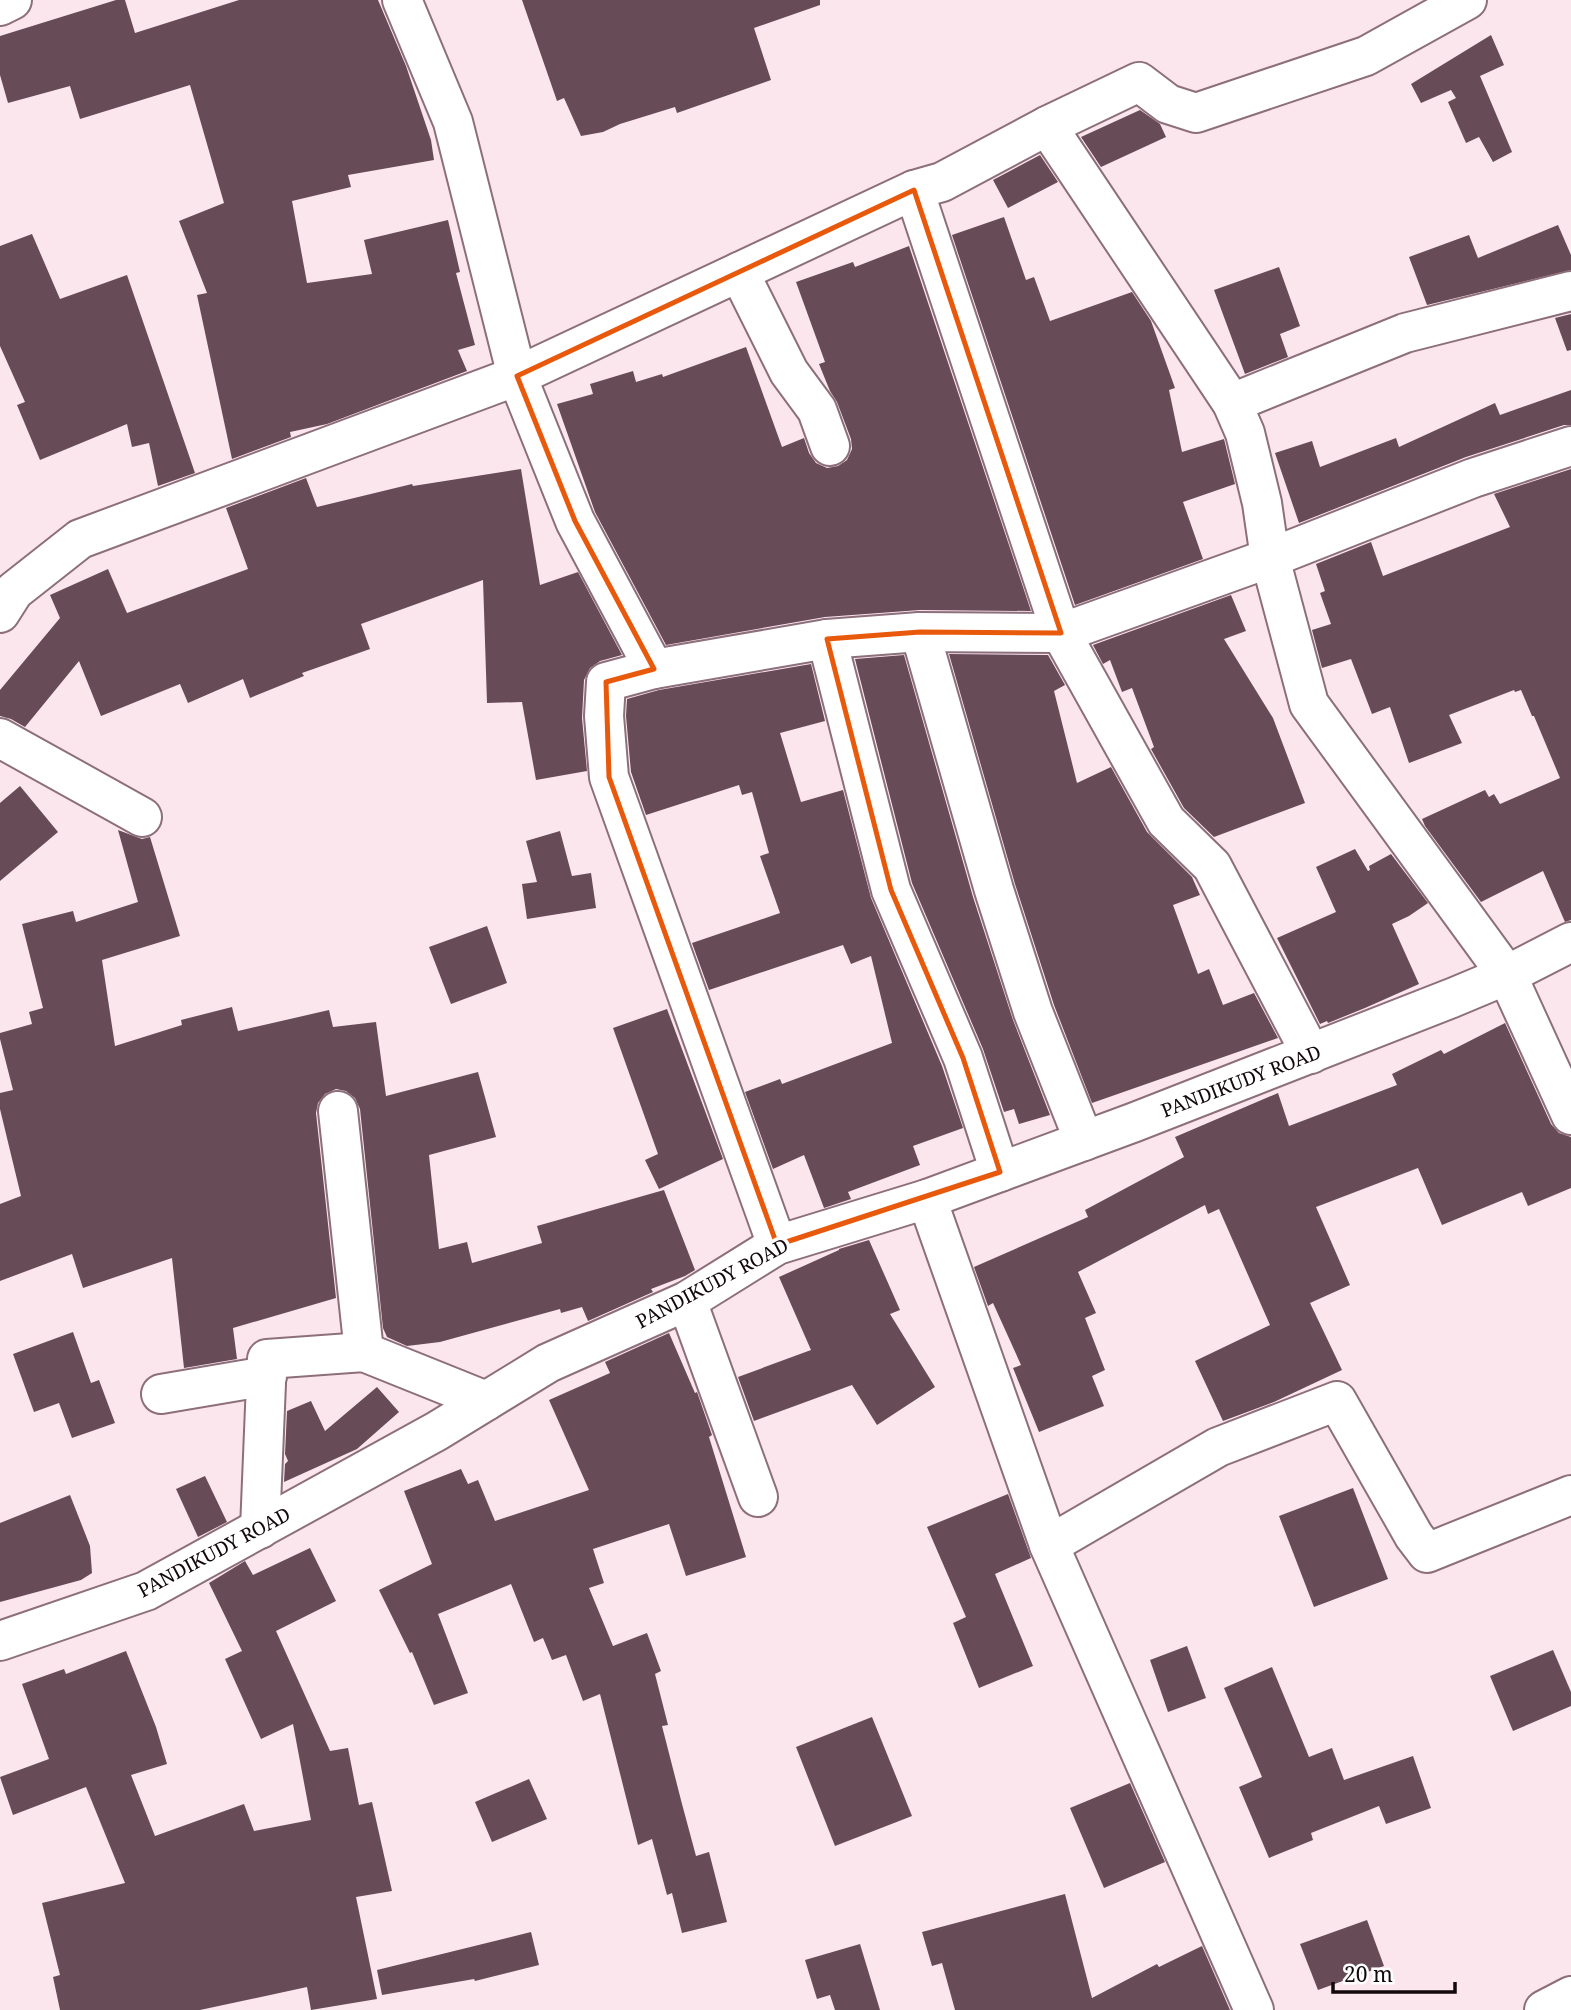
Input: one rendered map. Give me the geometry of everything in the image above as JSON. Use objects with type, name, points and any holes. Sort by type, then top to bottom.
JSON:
[{"type":"street","points":[[0,6],[12,0]]},
{"type":"street","points":[[402,0],[453,122],[517,376],[575,521],[654,668]]},
{"type":"street","points":[[0,613],[14,591],[80,539],[517,376],[914,190],[942,183],[1047,126],[1139,82],[1168,104],[1196,113],[1366,56],[1467,0]]},
{"type":"street","points":[[1047,126],[1232,403],[1245,433],[1262,503],[1270,558],[1309,704],[1507,975],[1571,1115]]},
{"type":"street","points":[[914,190],[1061,633],[1166,821],[1212,866],[1311,1054]]},
{"type":"street","points":[[739,272],[789,372],[817,410],[830,446]]},
{"type":"street","points":[[1232,403],[1405,333],[1571,291]]},
{"type":"street","points":[[777,1245],[609,777],[604,716],[606,682],[654,668],[827,639],[920,632],[1061,633],[1270,558],[1473,478],[1571,446]]},
{"type":"street","points":[[920,632],[994,890],[1033,1012],[1084,1141]]},
{"type":"street","points":[[827,639],[891,890],[963,1058],[1000,1172]]},
{"type":"street","points":[[0,738],[142,817]]},
{"type":"street","name":"PANDIKUDY ROAD","points":[[0,1641],[146,1591],[438,1431],[548,1363],[687,1301],[777,1245],[927,1199],[1084,1141],[1507,975],[1571,942]]},
{"type":"street","points":[[338,1111],[364,1352]]},
{"type":"street","points":[[927,1199],[1049,1545],[1254,2010]]},
{"type":"street","points":[[687,1301],[758,1497]]},
{"type":"street","points":[[260,1529],[267,1359],[364,1352],[486,1401]]},
{"type":"street","points":[[161,1394],[267,1376]]},
{"type":"street","points":[[1049,1545],[1218,1447],[1336,1401],[1414,1536],[1427,1553],[1571,1494]]},
{"type":"street","points":[[1544,2010],[1571,1996]]},
{"type":"highlighted area","points":[[914,190],[1061,633],[920,632],[827,639],[891,890],[963,1058],[1000,1172],[777,1245],[609,777],[606,682],[654,669],[575,521],[517,376]]},
{"type":"building","points":[[116,0],[125,0],[135,33],[239,0],[378,0],[406,66],[431,140],[434,160],[348,175],[351,187],[292,201],[307,283],[372,274],[364,240],[448,220],[460,272],[456,273],[475,345],[458,350],[467,371],[327,424],[290,432],[291,437],[232,459],[197,295],[207,293],[179,221],[224,203],[190,85],[80,119],[70,86],[8,103],[0,75],[0,36]]},
{"type":"building","points":[[522,0],[820,0],[820,5],[754,28],[771,80],[677,113],[675,107],[603,132],[581,136],[564,98],[557,101]]},
{"type":"building","points":[[1491,35],[1504,65],[1480,76],[1512,152],[1493,162],[1479,137],[1466,143],[1448,102],[1456,98],[1451,90],[1421,103],[1411,84]]},
{"type":"building","points":[[1140,110],[1160,124],[1166,137],[1101,167],[1081,137]]},
{"type":"building","points":[[1040,155],[1058,182],[1008,208],[993,180]]},
{"type":"building","points":[[1004,217],[1026,280],[1034,277],[1050,321],[1132,292],[1151,321],[1175,388],[1169,390],[1182,452],[1224,439],[1235,484],[1183,502],[1203,559],[1075,605],[952,235]]},
{"type":"building","points":[[1558,225],[1571,255],[1571,270],[1427,305],[1409,257],[1469,235],[1478,258]]},
{"type":"building","points":[[32,234],[60,299],[127,275],[195,473],[158,486],[149,443],[132,447],[127,424],[40,460],[17,405],[25,402],[0,346],[0,246]]},
{"type":"building","points":[[909,246],[1031,611],[920,610],[825,617],[666,645],[595,512],[557,404],[593,394],[590,384],[633,371],[636,382],[662,374],[663,377],[746,347],[782,447],[804,438],[816,463],[827,468],[838,466],[847,460],[852,449],[851,439],[819,364],[825,362],[796,282],[853,262],[855,267]]},
{"type":"building","points":[[1279,267],[1300,326],[1280,334],[1288,357],[1245,374],[1214,290]]},
{"type":"building","points":[[1571,314],[1571,350],[1567,351],[1555,318]]},
{"type":"building","points":[[1571,390],[1571,425],[1466,457],[1299,523],[1275,453],[1312,441],[1320,467],[1396,438],[1399,447],[1495,403],[1500,415]]},
{"type":"building","points":[[521,469],[540,585],[578,572],[622,655],[600,661],[590,668],[584,680],[582,718],[587,771],[536,780],[522,702],[487,703],[483,580],[361,624],[370,649],[302,673],[304,676],[250,698],[243,679],[188,703],[180,684],[101,716],[79,661],[25,727],[0,716],[0,690],[60,618],[50,595],[108,569],[127,613],[248,569],[226,508],[306,478],[317,507],[412,484],[413,486]]},
{"type":"building","points":[[1571,469],[1571,920],[1565,922],[1543,871],[1481,902],[1422,819],[1485,790],[1489,797],[1494,794],[1500,804],[1560,778],[1521,690],[1514,690],[1449,715],[1462,743],[1409,763],[1390,707],[1372,714],[1351,659],[1322,668],[1312,630],[1331,624],[1320,593],[1325,591],[1316,564],[1371,542],[1383,576],[1510,527],[1494,494]]},
{"type":"building","points":[[1231,595],[1246,631],[1224,639],[1273,718],[1305,803],[1214,837],[1184,808],[1151,749],[1154,747],[1132,688],[1122,692],[1110,660],[1103,664],[1093,645]]},
{"type":"building","points":[[949,654],[1048,655],[1065,685],[1054,691],[1077,783],[1111,767],[1147,832],[1192,877],[1200,895],[1173,905],[1198,974],[1209,969],[1223,1005],[1254,993],[1278,1038],[1092,1103],[1054,1005],[1015,884]]},
{"type":"building","points":[[904,655],[973,897],[1013,1020],[1050,1115],[1019,1124],[1014,1109],[1004,1112],[983,1049],[912,883],[855,659]]},
{"type":"building","points":[[811,664],[825,721],[780,733],[801,802],[843,790],[871,898],[942,1066],[963,1128],[913,1146],[920,1165],[848,1192],[851,1199],[824,1208],[804,1155],[773,1169],[745,1092],[780,1079],[782,1084],[892,1043],[871,956],[851,964],[843,945],[709,990],[692,943],[780,913],[760,856],[769,853],[752,792],[742,795],[739,785],[646,815],[631,772],[626,716],[627,699],[659,690]]},
{"type":"building","points":[[20,786],[58,832],[0,881],[0,803]]},
{"type":"building","points":[[118,830],[142,839],[150,837],[180,936],[102,960],[115,1046],[182,1025],[181,1020],[232,1007],[238,1031],[329,1010],[333,1027],[376,1022],[386,1096],[478,1072],[496,1137],[429,1155],[439,1249],[467,1242],[472,1263],[542,1243],[537,1226],[664,1190],[695,1270],[588,1321],[582,1307],[561,1313],[560,1309],[440,1342],[407,1346],[387,1337],[383,1328],[360,1109],[355,1098],[346,1091],[336,1089],[325,1094],[318,1103],[316,1113],[336,1298],[233,1328],[237,1359],[184,1368],[172,1258],[83,1288],[72,1254],[0,1281],[0,1204],[21,1196],[0,1109],[0,1093],[13,1090],[0,1033],[32,1024],[29,1012],[43,1008],[22,924],[73,911],[76,922],[138,902]]},
{"type":"building","points":[[560,831],[572,876],[591,873],[596,908],[527,919],[522,884],[537,882],[526,841]]},
{"type":"building","points":[[1355,849],[1368,871],[1369,866],[1391,854],[1428,903],[1392,924],[1419,984],[1320,1024],[1277,938],[1336,912],[1316,867]]},
{"type":"building","points":[[487,926],[507,983],[451,1004],[429,947]]},
{"type":"building","points":[[667,1009],[723,1159],[659,1189],[645,1160],[658,1154],[613,1028]]},
{"type":"building","points":[[1505,1023],[1551,1124],[1559,1133],[1571,1137],[1571,1188],[1528,1206],[1522,1192],[1442,1225],[1418,1168],[1316,1207],[1350,1285],[1310,1303],[1342,1370],[1274,1402],[1223,1421],[1195,1361],[1270,1325],[1219,1209],[1208,1214],[1205,1205],[1078,1272],[1096,1313],[1085,1318],[1105,1370],[1092,1376],[1104,1406],[1039,1432],[1013,1368],[1021,1365],[993,1303],[988,1306],[974,1267],[1088,1217],[1085,1210],[1184,1157],[1175,1137],[1278,1093],[1289,1126],[1397,1085],[1392,1074],[1441,1050],[1444,1054]]},
{"type":"building","points":[[869,1240],[900,1310],[890,1314],[935,1387],[877,1425],[852,1385],[754,1421],[738,1377],[811,1350],[779,1277],[839,1249]]},
{"type":"building","points":[[73,1332],[91,1383],[99,1380],[115,1423],[72,1438],[59,1403],[34,1412],[13,1354]]},
{"type":"building","points":[[669,1333],[695,1393],[697,1392],[712,1435],[709,1437],[746,1557],[686,1576],[669,1524],[593,1549],[604,1583],[589,1588],[613,1646],[647,1633],[661,1671],[655,1674],[668,1725],[662,1726],[682,1804],[696,1856],[709,1852],[727,1922],[682,1933],[672,1893],[667,1895],[652,1839],[638,1845],[600,1694],[583,1701],[566,1655],[552,1660],[543,1638],[534,1642],[511,1584],[438,1614],[468,1693],[434,1705],[412,1652],[410,1653],[379,1590],[432,1564],[404,1491],[461,1469],[468,1484],[478,1480],[495,1521],[589,1490],[549,1400],[610,1373],[605,1362]]},
{"type":"building","points":[[377,1387],[399,1412],[357,1449],[284,1482],[285,1464],[288,1461],[285,1454],[287,1411],[311,1401],[325,1431]]},
{"type":"building","points":[[205,1476],[227,1522],[198,1537],[176,1489]]},
{"type":"building","points":[[1353,1488],[1388,1579],[1314,1607],[1279,1516]]},
{"type":"building","points":[[1008,1494],[1031,1558],[995,1574],[1033,1666],[979,1688],[953,1623],[966,1617],[927,1527]]},
{"type":"building","points":[[70,1495],[90,1546],[92,1573],[81,1580],[0,1602],[0,1523]]},
{"type":"building","points":[[310,1548],[336,1601],[276,1631],[330,1751],[348,1748],[359,1805],[372,1802],[392,1891],[356,1897],[377,1999],[311,2010],[307,1987],[200,2010],[60,2010],[53,1977],[60,1975],[42,1903],[125,1883],[86,1787],[13,1815],[0,1777],[49,1759],[22,1684],[64,1669],[66,1674],[126,1651],[156,1727],[167,1764],[131,1775],[155,1836],[244,1804],[254,1831],[311,1820],[293,1724],[261,1739],[225,1659],[242,1651],[209,1583],[245,1561],[253,1575]]},
{"type":"building","points":[[1187,1646],[1206,1698],[1168,1712],[1150,1660]]},
{"type":"building","points":[[1553,1650],[1571,1692],[1571,1706],[1513,1731],[1490,1676]]},
{"type":"building","points":[[1272,1667],[1309,1757],[1332,1748],[1344,1780],[1413,1756],[1431,1808],[1386,1824],[1379,1806],[1311,1833],[1313,1840],[1269,1858],[1239,1787],[1262,1777],[1224,1688]]},
{"type":"building","points":[[872,1717],[912,1816],[835,1846],[796,1747]]},
{"type":"building","points":[[529,1779],[547,1819],[492,1842],[475,1802]]},
{"type":"building","points":[[1130,1783],[1165,1862],[1104,1888],[1070,1808]]},
{"type":"building","points":[[1065,1894],[1092,1998],[1157,1964],[1159,1967],[1202,1946],[1230,2010],[955,2010],[942,1963],[932,1966],[922,1932]]},
{"type":"building","points":[[1367,1920],[1384,1966],[1318,1990],[1300,1944]]},
{"type":"building","points":[[531,1932],[539,1965],[475,1981],[474,1979],[382,1995],[377,1970]]},
{"type":"building","points":[[860,1944],[880,2010],[835,2010],[830,1995],[817,1999],[805,1960]]}]
